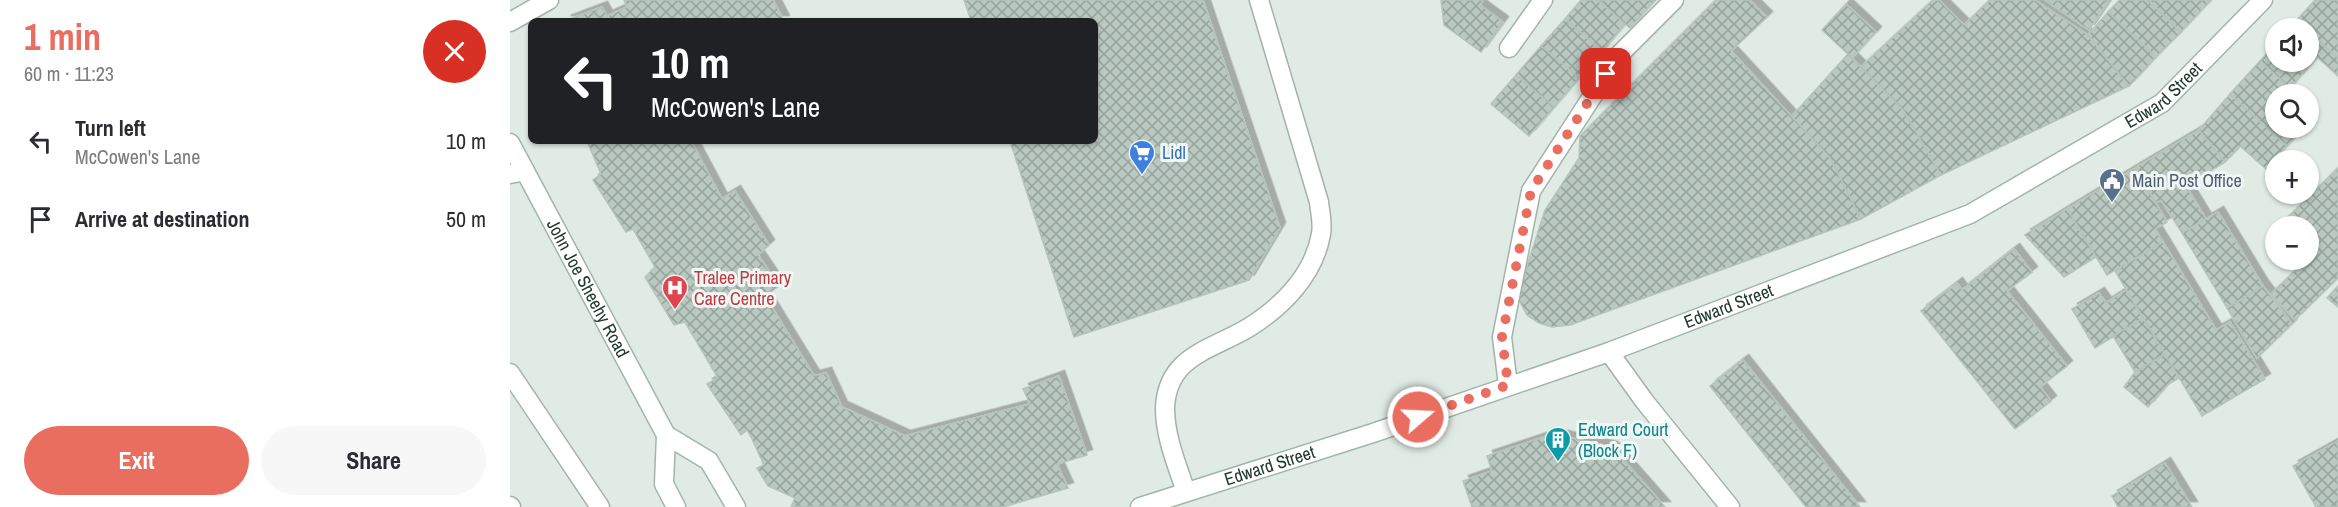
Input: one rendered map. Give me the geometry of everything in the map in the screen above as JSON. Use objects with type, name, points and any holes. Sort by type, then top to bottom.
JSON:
[{"type":"main road","points":[[510,22],[549,0]]},
{"type":"main road","points":[[1186,492],[1168,439],[1165,407],[1173,376],[1196,353],[1247,328],[1280,304],[1307,273],[1321,233],[1320,202],[1259,0]]},
{"type":"main road","points":[[1509,48],[1542,0]]},
{"type":"main road","points":[[1508,385],[1502,337],[1531,191],[1619,55],[1674,0]]},
{"type":"main road","name":"Edward Street","points":[[1140,507],[1373,433],[1610,352],[1970,214],[2162,103],[2263,0]]},
{"type":"main road","name":"John Joe Sheehy Road","points":[[510,143],[518,172],[666,435]]},
{"type":"main road","points":[[1610,352],[1645,402],[1730,507]]},
{"type":"main road","points":[[510,373],[600,507]]},
{"type":"main road","points":[[676,507],[664,484],[666,435],[709,461],[736,507]]},
{"type":"building","points":[[624,0],[773,0],[782,18],[573,18],[602,7],[607,16],[627,7]]},
{"type":"building","name":"Lidl","points":[[964,0],[1203,0],[1280,228],[1249,280],[1074,337],[1011,144],[1098,144],[1098,18],[970,18]]},
{"type":"building","points":[[1441,0],[1483,0],[1480,5],[1503,22],[1481,52],[1444,25]]},
{"type":"building","points":[[1581,0],[1598,0],[1625,24],[1602,51],[1565,19]]},
{"type":"building","points":[[1598,0],[1653,0],[1654,1],[1630,28]]},
{"type":"building","points":[[1716,0],[1750,0],[1767,17],[1731,51],[1830,158],[1861,219],[1570,325],[1552,327],[1539,323],[1527,315],[1519,300],[1521,285],[1545,210],[1579,158],[1580,136]]},
{"type":"building","points":[[1933,0],[1939,0],[1964,25],[1990,0],[2035,0],[2088,35],[2129,86],[1941,175],[1903,110],[1861,67]]},
{"type":"building","points":[[2045,0],[2109,0],[2089,30]]},
{"type":"building","points":[[2120,0],[2147,0],[2181,32],[2156,57],[2108,12]]},
{"type":"building","points":[[2149,0],[2211,0],[2181,32]]},
{"type":"building","points":[[2315,0],[2338,0],[2338,58],[2319,42],[2319,18],[2299,18]]},
{"type":"building","points":[[1846,4],[1876,32],[1852,58],[1822,30]]},
{"type":"building","points":[[2108,12],[2156,57],[2129,86],[2088,35]]},
{"type":"building","points":[[1565,19],[1602,51],[1579,78],[1541,46]]},
{"type":"building","points":[[2319,42],[2338,58],[2338,76],[2319,59]]},
{"type":"building","points":[[1541,46],[1579,78],[1554,107],[1516,75]]},
{"type":"building","points":[[1848,54],[1903,110],[1941,175],[1861,219],[1830,158],[1792,116]]},
{"type":"building","points":[[2265,56],[2265,66],[2260,61]]},
{"type":"building","points":[[2260,61],[2265,66],[2265,72],[2272,72],[2286,84],[2265,84],[2265,126],[2230,94]]},
{"type":"building","points":[[2272,72],[2304,72],[2293,84],[2286,84]]},
{"type":"building","points":[[1516,75],[1554,107],[1529,136],[1491,104]]},
{"type":"building","points":[[2230,94],[2265,126],[2265,138],[2278,138],[2287,146],[2283,150],[2265,150],[2265,168],[2240,146],[2225,162],[2199,130]]},
{"type":"building","points":[[2199,130],[2225,162],[2186,186],[2206,219],[2182,233],[2161,200],[2156,203],[2135,168]]},
{"type":"building","points":[[2278,138],[2294,138],[2287,146]]},
{"type":"building","points":[[588,144],[693,144],[722,199],[735,191],[769,245],[758,255],[779,286],[765,296],[814,376],[826,373],[842,407],[905,436],[1030,404],[1023,389],[1059,376],[1087,455],[1057,464],[1068,488],[1003,507],[791,507],[795,498],[768,486],[757,468],[764,465],[747,430],[741,435],[707,384],[718,378],[685,322],[674,325],[645,277],[655,267],[633,229],[626,232],[593,180],[601,174]]},
{"type":"building","points":[[2135,168],[2167,222],[2155,229],[2163,242],[2107,275],[2067,209]]},
{"type":"building","points":[[2338,168],[2338,278],[2295,320],[2271,294],[2296,270],[2319,270],[2319,216],[2289,216],[2301,204],[2319,204],[2319,187]]},
{"type":"building","points":[[2067,209],[2096,257],[2064,277],[2025,235]]},
{"type":"building","points":[[2218,212],[2263,286],[2227,308],[2182,233]]},
{"type":"building","points":[[2163,242],[2216,330],[2230,322],[2265,379],[2202,416],[2115,271]]},
{"type":"building","points":[[2014,249],[2032,272],[2007,291],[2067,366],[2040,387],[2051,401],[2015,429],[1921,311],[1957,283],[1962,290]]},
{"type":"building","points":[[2263,286],[2292,324],[2257,358],[2227,308]]},
{"type":"building","points":[[2338,286],[2338,307],[2327,298]]},
{"type":"building","points":[[2126,290],[2143,318],[2095,348],[2072,309],[2099,293],[2106,303]]},
{"type":"building","points":[[2143,318],[2165,354],[2135,372],[2113,336]]},
{"type":"building","points":[[2165,354],[2179,378],[2167,385],[2148,407],[2124,387],[2135,372]]},
{"type":"building","points":[[1743,360],[1860,507],[1806,507],[1710,386]]},
{"type":"building","name":"Edward Court (Block F)","points":[[1553,434],[1612,447],[1665,507],[1472,507],[1463,481],[1492,471],[1487,456]]},
{"type":"building","points":[[2338,441],[2338,507],[2316,507],[2293,466]]},
{"type":"building","points":[[2165,463],[2192,507],[2118,507],[2112,496]]},
{"type":"place","name":"Lidl","points":[[1142,176]]},
{"type":"place","name":"Main Post Office","points":[[2112,204]]},
{"type":"place","name":"Tralee Primary Care Centre","points":[[675,311]]},
{"type":"place","name":"Edward Court (Block F)","points":[[1558,463]]},
{"type":"route","points":[[1418,417],[1508,385],[1502,337],[1531,191],[1606,74]]}]
